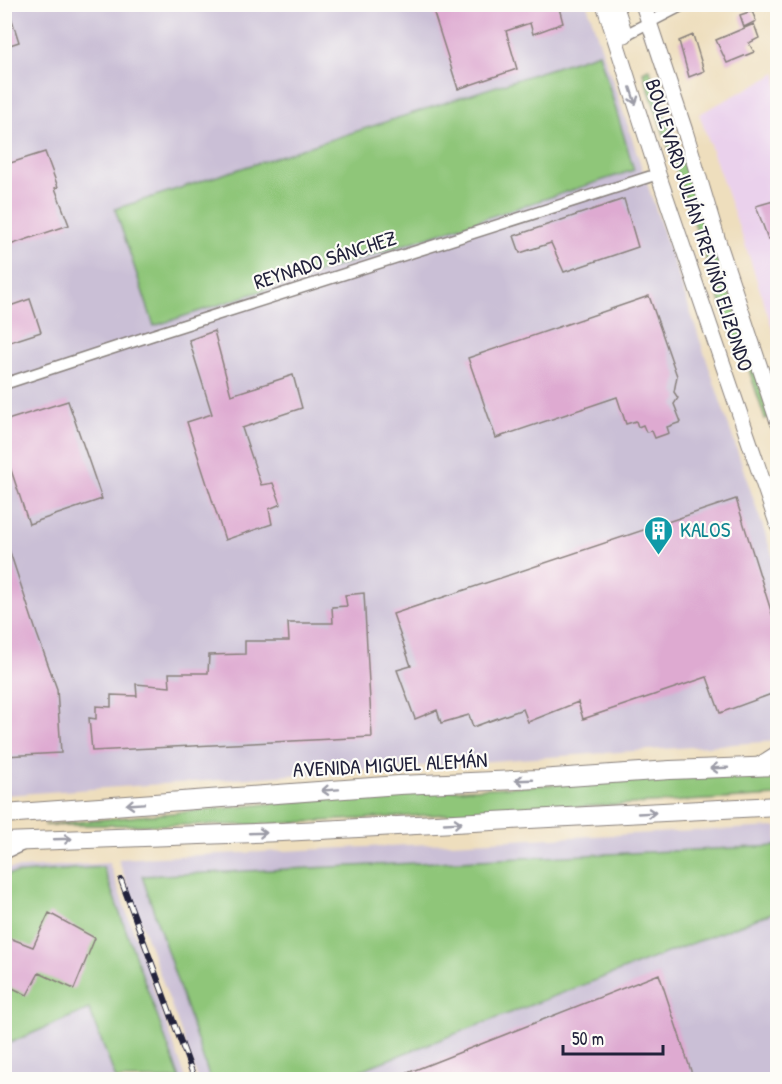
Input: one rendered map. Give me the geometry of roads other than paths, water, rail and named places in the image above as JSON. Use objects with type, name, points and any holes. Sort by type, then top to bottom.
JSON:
[{"type":"highway","name":"AVENIDA MIGUEL ALEMÁN","points":[[4,814],[399,785],[777,766]]},
{"type":"highway","points":[[4,842],[282,832],[777,806]]},
{"type":"main road","name":"BOULEVARD JULIÁN TREVIÑO ELIZONDO","points":[[604,4],[620,37],[658,174],[777,526]]},
{"type":"main road","points":[[615,4],[620,37]]},
{"type":"main road","name":"BOULEVARD JULIÁN TREVIÑO ELIZONDO","points":[[643,4],[644,25],[685,131],[777,422]]},
{"type":"main road","points":[[690,267],[703,287],[763,464]]},
{"type":"main road","points":[[756,767],[777,753]]},
{"type":"street","points":[[620,37],[685,4]]},
{"type":"street","name":"REYNADO SÁNCHEZ","points":[[4,384],[658,174]]},
{"type":"street","points":[[4,854],[32,840]]},
{"type":"railway","points":[[121,880],[195,1080]]},
{"type":"place","name":"KALOS","points":[[659,556]]}]
